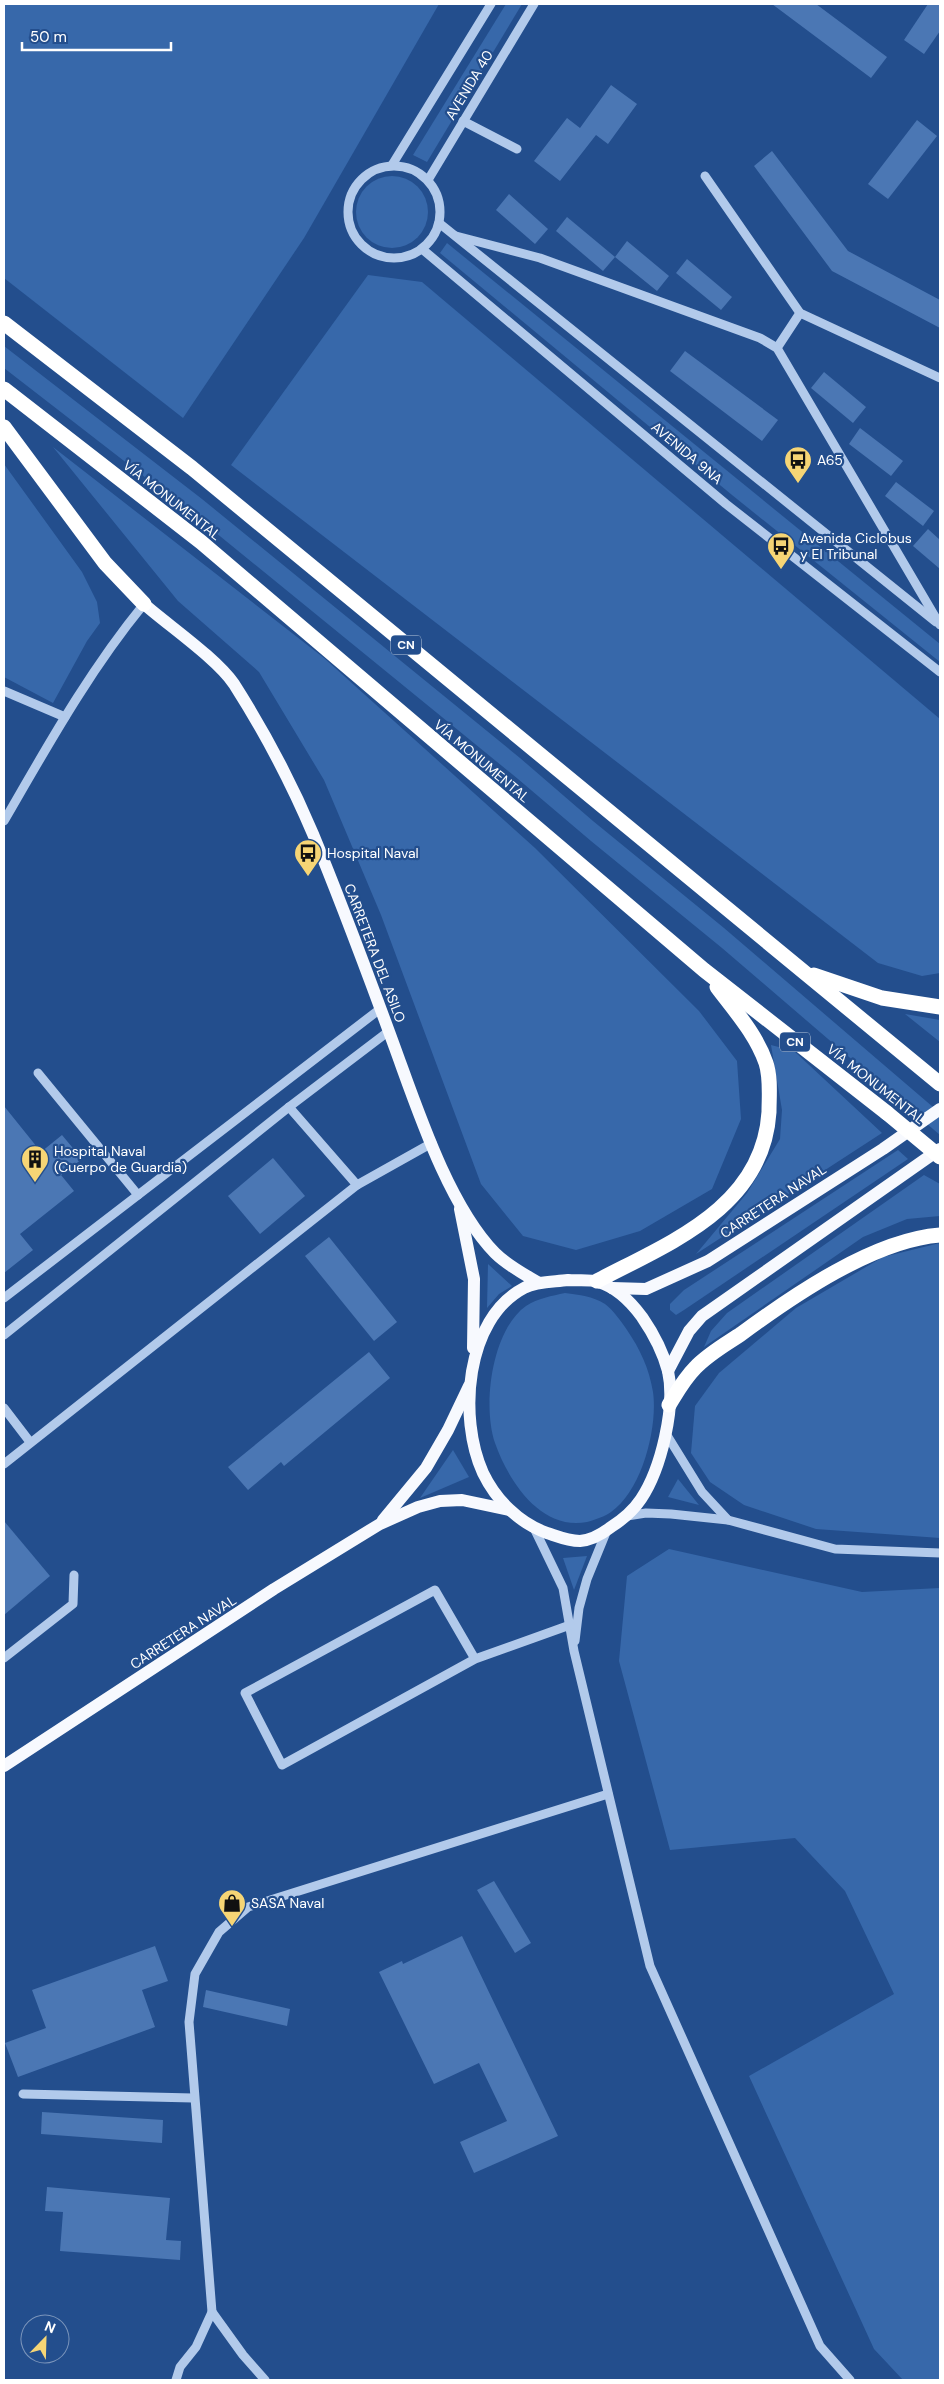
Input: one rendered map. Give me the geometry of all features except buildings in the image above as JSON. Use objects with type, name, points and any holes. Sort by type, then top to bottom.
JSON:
[{"type":"highway","name":"CN","points":[[4,323],[192,468],[940,1084]]},
{"type":"highway","name":"VÍA MONUMENTAL","points":[[4,389],[201,542],[704,970],[887,1113],[940,1157]]},
{"type":"highway","points":[[4,428],[105,563],[144,604]]},
{"type":"highway","points":[[597,1281],[674,1243],[708,1220],[739,1189],[760,1153],[768,1120],[770,1094],[767,1064],[749,1028],[704,970]]},
{"type":"highway","points":[[805,972],[882,998],[940,1007]]},
{"type":"highway","points":[[669,1405],[680,1386],[696,1367],[783,1304],[865,1257],[897,1244],[940,1234]]},
{"type":"main road","name":"CARRETERA DEL ASILO","points":[[144,604],[209,658],[233,682],[280,762],[312,833],[432,1144],[459,1202],[477,1231],[496,1254],[515,1269],[539,1283]]},
{"type":"main road","name":"CARRETERA NAVAL","points":[[611,1288],[646,1289],[708,1261],[883,1149],[940,1109]]},
{"type":"main road","points":[[668,1371],[689,1331],[702,1316],[940,1149]]},
{"type":"main road","name":"CARRETERA DEL ASILO","points":[[459,1202],[474,1279],[474,1362]]},
{"type":"main road","points":[[597,1281],[611,1288],[629,1302],[650,1328],[668,1371],[669,1405],[665,1432],[650,1480],[641,1499],[627,1516],[595,1537],[583,1540],[567,1540],[534,1528],[510,1511],[483,1474],[476,1454],[471,1412],[474,1362],[481,1336],[495,1313],[514,1294],[539,1283],[597,1281]]},
{"type":"main road","name":"CARRETERA NAVAL","points":[[380,1524],[426,1468],[448,1430],[472,1380]]},
{"type":"main road","name":"CARRETERA NAVAL","points":[[4,1766],[274,1589],[380,1524],[418,1506],[440,1501],[462,1500],[510,1511]]},
{"type":"street","name":"AVENIDA 40","points":[[392,165],[491,4]]},
{"type":"street","name":"AVENIDA 40","points":[[428,180],[534,4]]},
{"type":"street","points":[[463,120],[517,149]]},
{"type":"street","points":[[392,165],[412,168],[428,180],[436,192],[440,207],[439,223],[433,238],[422,249],[404,257],[386,258],[368,251],[355,238],[348,223],[347,207],[351,192],[361,178],[376,169],[392,165]]},
{"type":"street","points":[[705,176],[800,313],[940,378]]},
{"type":"street","name":"AVENIDA 9NA","points":[[439,223],[940,626]]},
{"type":"street","points":[[456,236],[540,258],[760,338],[777,348],[940,626]]},
{"type":"street","name":"AVENIDA 9NA","points":[[422,249],[726,504],[940,672]]},
{"type":"street","points":[[777,348],[800,313]]},
{"type":"street","points":[[4,821],[65,717],[115,640],[144,604]]},
{"type":"street","points":[[4,691],[65,717]]},
{"type":"street","points":[[4,1298],[380,1009]]},
{"type":"street","points":[[4,1336],[289,1107],[389,1031]]},
{"type":"street","points":[[38,1073],[138,1195]]},
{"type":"street","points":[[289,1107],[357,1185]]},
{"type":"street","points":[[4,1464],[357,1185],[432,1144]]},
{"type":"street","points":[[4,1408],[30,1442]]},
{"type":"street","points":[[665,1432],[702,1492],[728,1520]]},
{"type":"street","points":[[627,1516],[646,1513],[728,1520],[835,1549],[940,1553]]},
{"type":"street","points":[[534,1528],[563,1588],[574,1651],[650,1966],[820,2346],[850,2380]]},
{"type":"street","points":[[574,1651],[579,1608],[583,1593],[607,1530]]},
{"type":"street","points":[[4,1658],[73,1604],[74,1575]]},
{"type":"street","points":[[475,1659],[435,1590],[245,1693],[282,1765],[475,1659],[570,1625]]},
{"type":"street","points":[[176,2380],[180,2367],[196,2347],[212,2312],[189,2022],[195,1974],[219,1932],[248,1907],[608,1794]]},
{"type":"street","points":[[23,2094],[194,2098]]},
{"type":"street","points":[[212,2312],[264,2380]]},
{"type":"shaded area","points":[[4,4],[439,4],[304,238],[183,418],[4,278]]},
{"type":"shaded area","points":[[506,4],[522,4],[427,162],[413,155]]},
{"type":"shaded area","points":[[399,176],[418,186],[426,198],[428,212],[426,226],[418,238],[406,246],[385,248],[366,238],[358,226],[356,205],[366,186],[378,178]]},
{"type":"shaded area","points":[[447,243],[940,644],[940,662],[732,495],[440,253]]},
{"type":"shaded area","points":[[368,275],[422,282],[940,719],[940,973],[922,976],[878,963],[231,465]]},
{"type":"shaded area","points":[[4,346],[202,499],[520,758],[593,821],[724,928],[940,1113],[940,1135],[722,948],[518,779],[199,519],[4,368]]},
{"type":"shaded area","points":[[53,447],[324,658],[535,848],[699,1011],[737,1061],[741,1119],[712,1189],[640,1231],[576,1250],[523,1236],[481,1184],[381,915],[324,780],[259,672],[178,601]]},
{"type":"shaded area","points":[[4,464],[82,572],[97,602],[100,623],[87,641],[53,703],[4,677]]},
{"type":"shaded area","points":[[905,1014],[940,1020],[940,1042]]},
{"type":"shaded area","points":[[771,1045],[794,1051],[882,1133],[696,1254],[747,1193],[780,1139],[782,1110]]},
{"type":"shaded area","points":[[898,1150],[908,1159],[684,1310],[676,1315],[670,1310],[670,1304],[684,1290]]},
{"type":"shaded area","points":[[924,1175],[940,1184],[940,1216],[907,1219],[863,1237],[704,1347],[711,1331],[727,1313]]},
{"type":"shaded area","points":[[940,1243],[940,1538],[816,1529],[744,1505],[710,1482],[691,1453],[695,1406],[719,1373],[796,1308],[883,1257]]},
{"type":"shaded area","points":[[488,1264],[512,1286],[499,1294],[487,1308]]},
{"type":"shaded area","points":[[565,1293],[595,1299],[605,1304],[614,1312],[640,1352],[649,1375],[654,1406],[653,1423],[646,1457],[631,1489],[622,1502],[600,1518],[587,1522],[570,1523],[555,1519],[541,1511],[517,1487],[495,1443],[491,1427],[490,1409],[493,1369],[505,1332],[514,1317],[531,1303]]},
{"type":"shaded area","points":[[453,1450],[469,1477],[420,1498]]},
{"type":"shaded area","points":[[678,1479],[699,1505],[668,1497]]},
{"type":"shaded area","points":[[669,1549],[862,1592],[940,1588],[940,2380],[903,2380],[874,2349],[749,2076],[894,1994],[845,1891],[795,1838],[670,1850],[619,1661],[627,1576]]},
{"type":"shaded area","points":[[587,1556],[574,1590],[563,1558]]},
{"type":"place","name":"A65","points":[[798,484]]},
{"type":"place","name":"Avenida Ciclobus y El Tribunal","points":[[781,570]]},
{"type":"place","name":"Hospital Naval","points":[[308,877]]},
{"type":"place","name":"Hospital Naval (Cuerpo de Guardia)","points":[[35,1183]]},
{"type":"place","name":"SASA Naval","points":[[232,1927]]}]
